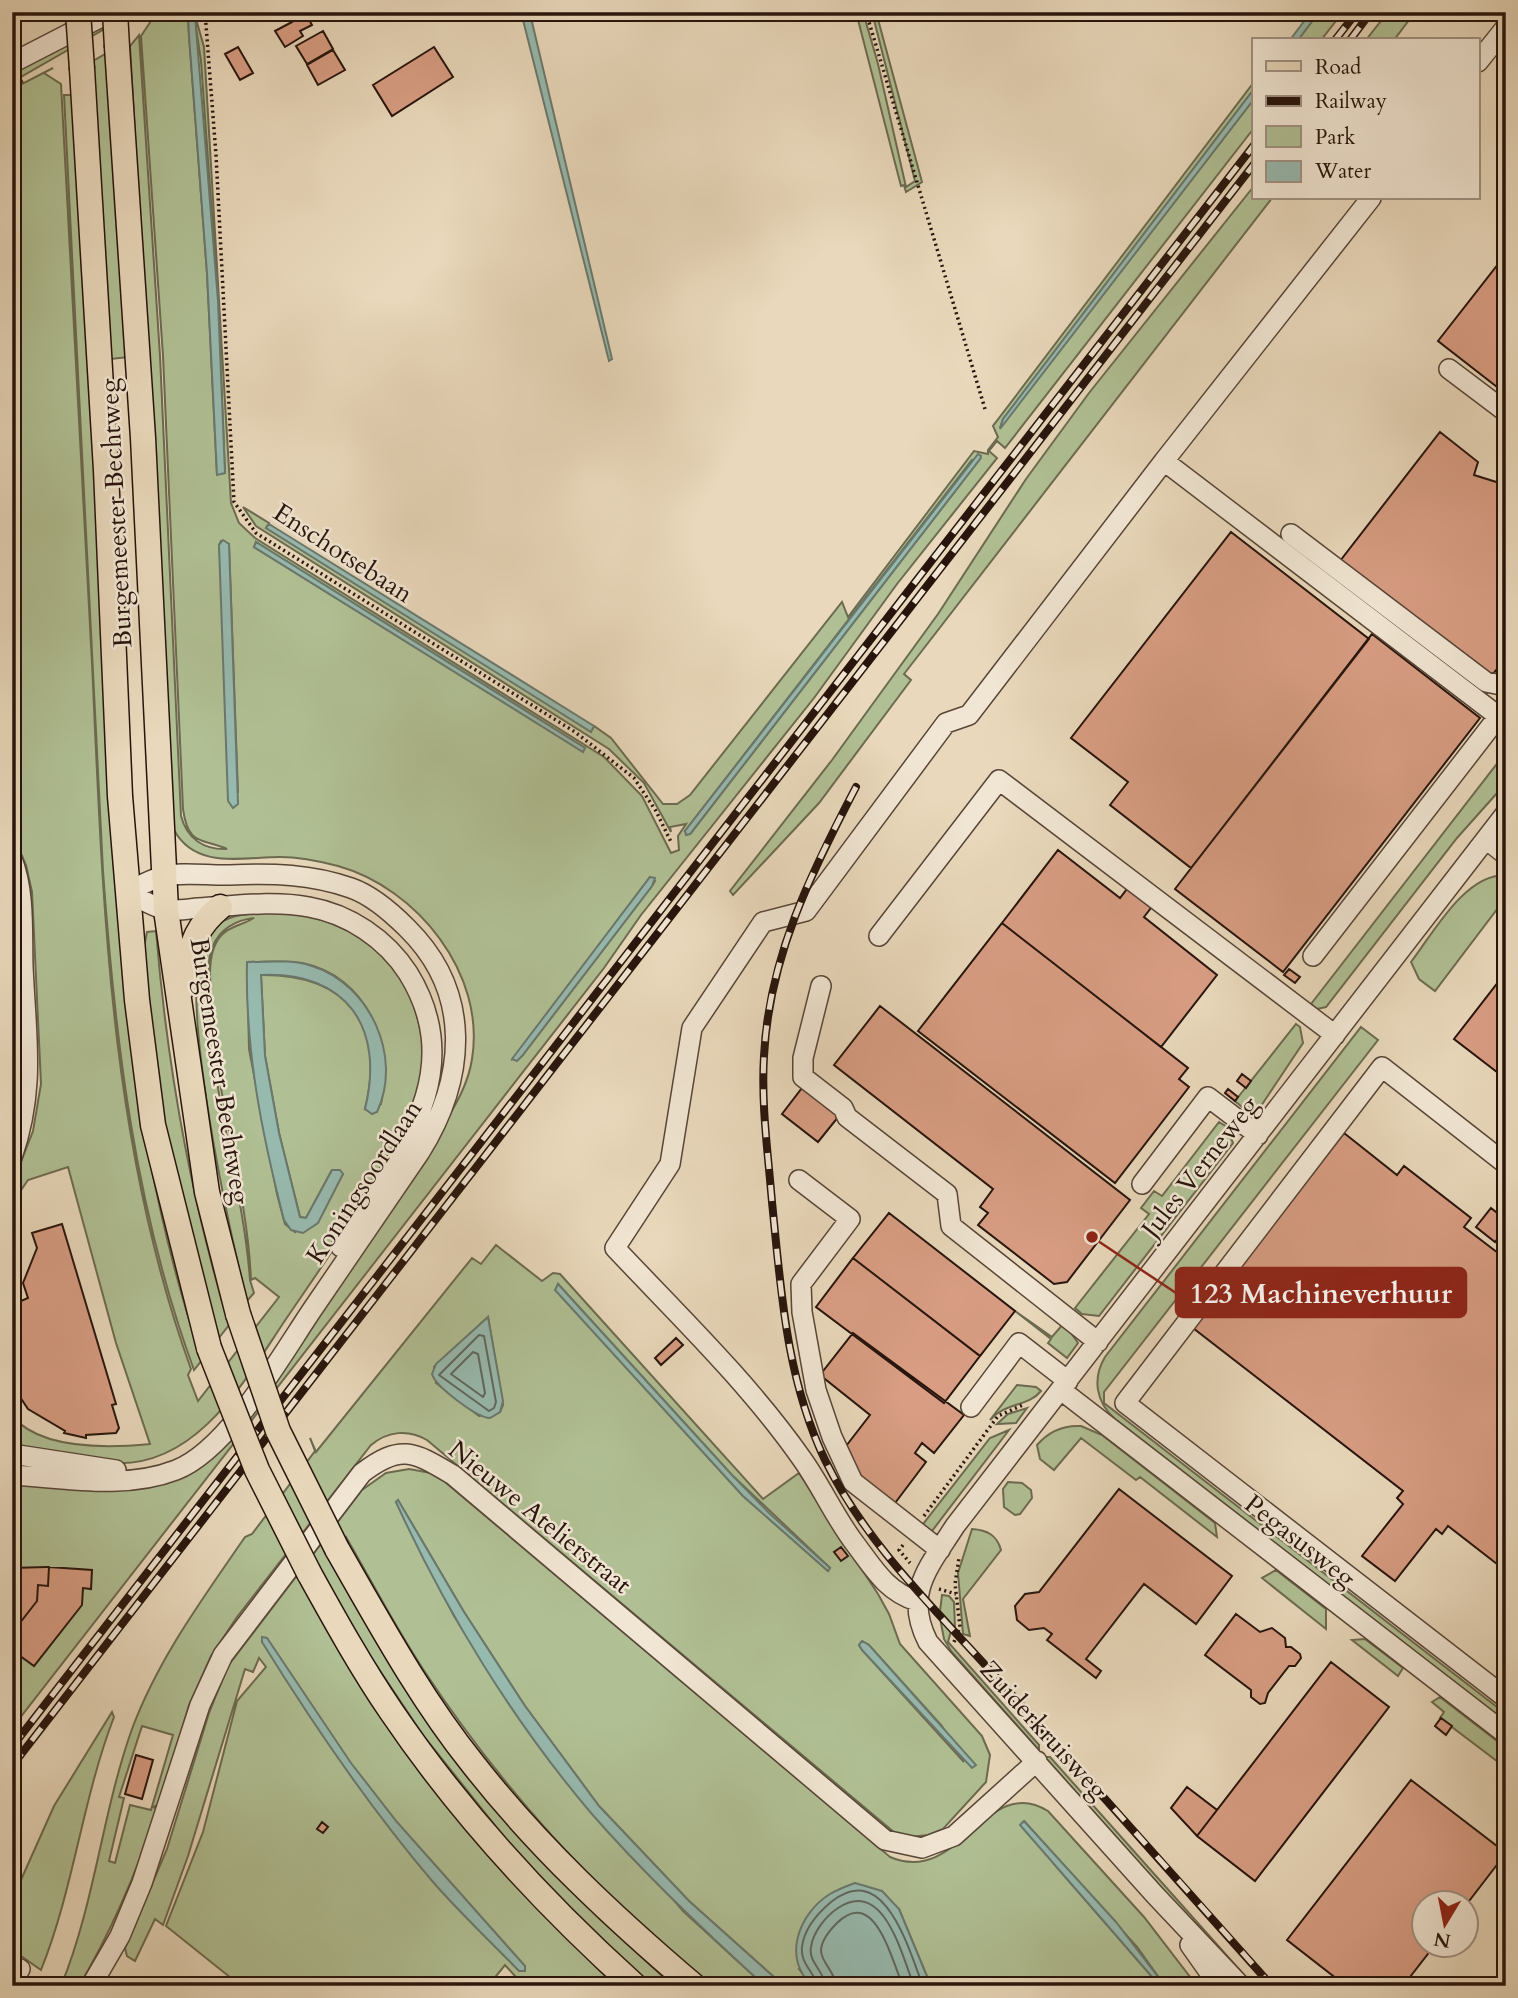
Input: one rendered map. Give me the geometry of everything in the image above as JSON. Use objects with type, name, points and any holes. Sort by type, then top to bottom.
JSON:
[{"type":"main road","name":"Burgemeester Bechtweg","points":[[78,12],[127,892],[153,1125],[209,1349],[257,1470],[309,1573],[391,1711],[443,1782],[504,1856],[587,1942],[635,1986]]},
{"type":"main road","name":"Burgemeester Bechtweg","points":[[113,12],[143,438],[162,876],[207,1192],[238,1314],[278,1432],[337,1549],[384,1630],[472,1764],[531,1831],[615,1917],[694,1986]]},
{"type":"main road","points":[[178,1001],[192,942],[202,922],[220,907]]},
{"type":"street","points":[[12,63],[113,12]]},
{"type":"street","points":[[1480,60],[1506,27]]},
{"type":"street","points":[[918,1595],[901,1596],[887,1587],[845,1531],[803,1460],[741,1382],[615,1248],[670,1164],[692,1028],[763,922],[806,911],[946,723],[969,715],[1369,200]]},
{"type":"street","points":[[1449,369],[1506,412]]},
{"type":"street","points":[[1164,461],[1502,719],[1312,956]]},
{"type":"street","points":[[1291,534],[1486,682],[1506,686]]},
{"type":"street","points":[[879,936],[999,780],[1335,1035]]},
{"type":"street","name":"Jules Verneweg","points":[[918,1595],[940,1550],[1506,813]]},
{"type":"street","points":[[1486,839],[1506,855]]},
{"type":"street","points":[[12,859],[20,893],[30,1063],[28,1097],[12,1157]]},
{"type":"street","name":"Koningsoordlaan","points":[[12,1475],[88,1480],[145,1479],[178,1470],[211,1447],[248,1404],[421,1152],[436,1127],[448,1096],[457,1038],[453,1008],[442,977],[425,946],[393,915],[355,889],[312,876],[265,873],[162,876],[127,892]]},
{"type":"street","name":"Koningsoordlaan","points":[[12,1454],[115,1470],[129,1469],[174,1458],[201,1440],[249,1385],[331,1263],[418,1122],[431,1080],[432,1040],[427,1013],[398,958],[374,935],[341,917],[309,907],[268,904],[166,910],[127,892]]},
{"type":"street","points":[[821,986],[803,1058],[803,1077],[843,1108],[847,1117],[947,1194],[951,1226],[1098,1342]]},
{"type":"street","points":[[1506,1164],[1381,1067],[1125,1403],[1506,1698]]},
{"type":"street","points":[[1142,1184],[1208,1097],[1258,1135]]},
{"type":"street","points":[[799,1180],[849,1219],[801,1284],[809,1358],[832,1437],[853,1482],[940,1550]]},
{"type":"street","name":"Pegasusweg","points":[[971,1407],[1020,1343],[1065,1385],[1506,1734]]},
{"type":"street","name":"Nieuwe Atelierstraat","points":[[91,1986],[120,1936],[142,1883],[200,1705],[223,1655],[362,1473],[384,1456],[420,1456],[453,1475],[885,1840],[922,1848],[954,1836],[1037,1761]]},
{"type":"street","name":"Zuiderkruisweg","points":[[918,1595],[920,1626],[928,1642],[1155,1895],[1241,1986]]},
{"type":"street","name":"Zuiderkruisweg","points":[[1155,1895],[1219,1986]]},
{"type":"path","name":"Enschotsebaan","points":[[205,12],[216,155],[234,502],[256,533],[575,732],[634,778],[656,811],[672,845]]},
{"type":"path","points":[[866,12],[985,409]]},
{"type":"green space","points":[[125,12],[134,12],[12,82],[12,74]]},
{"type":"green space","points":[[157,12],[194,12],[204,47],[231,503],[239,523],[255,538],[604,757],[642,796],[671,853],[679,850],[678,836],[686,824],[670,827],[671,832],[644,783],[609,749],[256,526],[243,507],[269,523],[266,528],[591,731],[594,726],[611,738],[663,804],[677,804],[690,795],[842,602],[848,617],[974,451],[988,454],[988,450],[998,437],[993,426],[1252,85],[1252,92],[1003,419],[1000,428],[1252,102],[1252,131],[1005,448],[997,441],[989,451],[997,458],[897,584],[814,698],[641,915],[604,968],[12,1728],[12,1490],[16,1484],[194,1467],[440,1131],[464,1088],[472,1059],[474,1027],[468,996],[457,966],[440,939],[419,914],[394,893],[367,877],[316,861],[287,857],[221,859],[207,856],[183,843],[174,830],[130,46],[139,35],[160,356],[181,816],[187,831],[198,842],[211,848],[227,849],[204,842],[193,835],[185,821],[183,809],[163,356],[141,36]],"holes":[[[194,15],[201,61],[218,301],[225,473],[217,474],[207,273],[188,16]],[[980,459],[691,833],[685,831],[972,460]],[[221,541],[229,544],[238,793],[219,545]],[[256,542],[585,748],[583,751],[254,547]],[[650,877],[655,881],[652,886],[522,1056],[513,1059]]]},
{"type":"green space","points":[[856,12],[863,12],[878,64],[906,187],[915,181],[872,12],[876,12],[922,182],[906,192],[904,185],[901,186]]},
{"type":"green space","points":[[1319,12],[1343,12],[1323,38],[1300,38]]},
{"type":"green space","points":[[1388,12],[1415,12],[1396,38],[1368,38]]},
{"type":"green space","points":[[107,53],[128,357],[111,359],[93,61]]},
{"type":"green space","points":[[53,68],[44,73],[61,84],[101,842],[115,1021],[142,1197],[164,1284],[191,1369],[188,1375],[198,1401],[279,1297],[255,1278],[251,1280],[243,1209],[213,1031],[210,975],[213,949],[224,933],[254,918],[235,923],[224,930],[216,940],[211,952],[208,973],[215,1070],[241,1210],[250,1280],[254,1293],[247,1301],[229,1225],[201,1058],[197,1007],[198,965],[205,938],[223,921],[262,913],[290,914],[341,928],[384,957],[400,978],[412,1002],[425,1053],[419,1090],[407,1123],[389,1158],[346,1230],[253,1368],[216,1416],[194,1436],[170,1451],[143,1461],[102,1462],[22,1449],[20,1438],[12,1431],[12,1416],[25,1427],[58,1441],[96,1446],[150,1444],[116,1343],[68,1167],[28,1180],[12,1203],[12,1185],[33,1131],[41,1084],[32,892],[26,865],[12,833],[12,363],[15,364],[12,89]],"holes":[[[247,962],[302,963],[325,970],[344,982],[371,1016],[384,1059],[381,1104],[365,1109],[370,1079],[370,1052],[364,1029],[353,1010],[337,995],[316,984],[291,977],[261,975],[265,1056],[279,1133],[300,1217],[306,1218],[332,1170],[339,1170],[343,1174],[295,1232],[285,1224],[277,1194],[249,1049]]]},
{"type":"green space","points":[[64,95],[72,95],[93,439],[112,827],[127,1006],[154,1183],[175,1272],[202,1360],[194,1370],[174,1310],[142,1186],[114,998],[103,871]]},
{"type":"green space","points":[[1252,189],[1252,200],[1270,200],[904,674],[911,680],[819,803],[733,895],[730,891],[832,760],[938,614],[1026,479],[1089,393]]},
{"type":"green space","points":[[1506,752],[1506,783],[1457,838],[1326,1007],[1317,1009],[1311,1004]]},
{"type":"green space","points":[[1506,875],[1506,903],[1498,908],[1435,991],[1419,979],[1411,962],[1440,921],[1464,894],[1491,877]]},
{"type":"green space","points":[[156,931],[182,1130],[203,1228],[229,1325],[218,1339],[163,1118],[143,952],[147,932]]},
{"type":"green space","points":[[1296,1024],[1300,1027],[1303,1043],[1259,1109],[1242,1107],[1235,1101]]},
{"type":"green space","points":[[1361,1027],[1378,1040],[1104,1392],[1104,1403],[1506,1714],[1506,1722],[1115,1419],[1104,1405],[1098,1390],[1098,1374],[1105,1357]]},
{"type":"green space","points":[[1219,1122],[1227,1127],[1233,1143],[1099,1316],[1082,1314],[1075,1308],[1149,1214],[1141,1208],[1154,1191],[1162,1196]]},
{"type":"green space","points":[[496,1245],[542,1281],[553,1273],[560,1274],[763,1499],[799,1473],[878,1594],[900,1644],[982,1736],[990,1755],[986,1782],[943,1829],[928,1835],[910,1837],[895,1833],[427,1440],[413,1434],[391,1434],[371,1445],[237,1617],[211,1656],[189,1705],[160,1804],[153,1807],[158,1809],[142,1855],[103,1943],[79,1986],[61,1986],[82,1923],[113,1793],[132,1729],[168,1654],[245,1537],[252,1534],[315,1451],[310,1438],[316,1452],[472,1258],[481,1264]],"holes":[[[558,1284],[731,1474],[830,1568],[828,1571],[743,1496],[556,1290]],[[488,1317],[503,1405],[500,1412],[479,1416],[436,1383],[434,1367]],[[862,1641],[869,1645],[942,1726],[964,1762],[859,1645]],[[142,1726],[173,1735],[151,1810],[130,1805],[115,1863],[109,1861],[124,1798],[119,1797]]]},
{"type":"green space","points":[[1015,1311],[1052,1337],[1064,1323],[1078,1343],[1067,1358],[1048,1343],[1051,1339]]},
{"type":"green space","points":[[1017,1385],[1036,1387],[1041,1391],[1030,1400],[1003,1410],[990,1420]]},
{"type":"green space","points":[[1027,1408],[1016,1423],[997,1424],[1008,1414]]},
{"type":"green space","points":[[1081,1426],[1102,1435],[1215,1523],[1217,1537],[1140,1477],[1136,1480],[1081,1438],[1054,1470],[1040,1459],[1037,1445],[1046,1436],[1062,1428]]},
{"type":"green space","points":[[1009,1430],[932,1531],[920,1528],[990,1438]]},
{"type":"green space","points":[[409,1469],[431,1473],[445,1482],[890,1857],[914,1862],[936,1857],[989,1816],[1007,1806],[1026,1803],[1048,1811],[1144,1917],[1197,1986],[1165,1986],[1137,1947],[1024,1821],[1054,1864],[1160,1986],[931,1986],[899,1909],[799,1969],[813,1986],[784,1986],[689,1901],[599,1806],[525,1706],[464,1612],[398,1500],[396,1502],[454,1616],[516,1712],[683,1911],[765,1986],[707,1986],[628,1914],[553,1837],[518,1797],[453,1713],[402,1636],[346,1537],[329,1559],[599,1918],[673,1986],[649,1986],[576,1916],[509,1843],[423,1735],[374,1662],[306,1590],[511,1881],[615,1986],[524,1986],[505,1965],[488,1986],[241,1986],[166,1926],[203,1832],[237,1701],[266,1667],[259,1658],[253,1672],[245,1669],[188,1856],[163,1925],[155,1919],[135,1961],[127,1956],[125,1948],[167,1849],[209,1713],[228,1666],[362,1490],[386,1473]]},
{"type":"green space","points":[[1008,1482],[1022,1483],[1031,1490],[1032,1498],[1020,1514],[1015,1515],[1004,1507],[1003,1489]]},
{"type":"green space","points":[[972,1529],[991,1534],[1001,1550],[963,1599],[970,1636],[963,1634],[958,1573]]},
{"type":"green space","points":[[1276,1570],[1326,1609],[1326,1629],[1262,1578]]},
{"type":"green space","points":[[942,1595],[949,1596],[954,1602],[955,1628],[940,1611]]},
{"type":"green space","points":[[940,1618],[951,1631],[948,1642],[1039,1745],[1039,1750],[951,1651],[944,1639]]},
{"type":"green space","points":[[1365,1639],[1403,1668],[1398,1676],[1352,1640]]},
{"type":"green space","points":[[1440,1697],[1506,1748],[1506,1768],[1440,1718],[1444,1712],[1432,1702]]},
{"type":"green space","points":[[112,1712],[114,1717],[94,1780],[62,1908],[41,1970],[18,1954],[12,1958],[12,1900],[54,1806]]},
{"type":"green space","points":[[1045,1757],[1050,1757],[1254,1986],[1249,1986]]},
{"type":"water","points":[[521,12],[529,12],[532,22],[612,359],[609,361]]},
{"type":"water","points":[[1311,12],[1319,12],[1300,38],[1292,38]]},
{"type":"water","points":[[195,15],[218,301],[225,473],[217,475],[207,273],[188,16]]},
{"type":"water","points":[[1252,92],[1252,102],[1000,429],[1003,419]]},
{"type":"water","points":[[978,454],[980,459],[690,834],[686,835],[685,831]]},
{"type":"water","points":[[269,524],[594,726],[591,732],[266,528]]},
{"type":"water","points":[[223,540],[229,544],[238,804],[233,808],[228,801],[219,545]]},
{"type":"water","points":[[256,542],[585,748],[583,752],[254,547]]},
{"type":"water","points":[[650,877],[655,878],[652,886],[522,1056],[517,1061],[512,1059]]},
{"type":"water","points":[[247,962],[296,962],[333,975],[365,1006],[376,1025],[383,1046],[386,1069],[384,1091],[377,1112],[372,1114],[365,1109],[370,1080],[369,1053],[364,1030],[353,1010],[337,994],[316,983],[291,976],[261,975],[265,1056],[279,1133],[300,1217],[306,1218],[332,1170],[340,1170],[343,1174],[318,1223],[303,1233],[291,1230],[284,1220],[269,1156],[252,1060]]},
{"type":"water","points":[[558,1284],[731,1474],[769,1513],[830,1568],[828,1571],[743,1496],[555,1290]]},
{"type":"water","points":[[488,1317],[503,1401],[500,1412],[490,1418],[476,1413],[457,1400],[440,1386],[432,1374],[436,1364]]},
{"type":"water","points":[[398,1500],[464,1612],[525,1706],[599,1806],[689,1901],[784,1986],[765,1986],[675,1902],[632,1858],[562,1778],[508,1703],[459,1624],[416,1543],[396,1502]]},
{"type":"water","points":[[262,1637],[267,1638],[351,1763],[397,1822],[525,1966],[525,1971],[519,1971],[454,1905],[387,1825],[302,1704],[262,1642]]},
{"type":"water","points":[[862,1641],[869,1645],[976,1765],[972,1768],[862,1650],[859,1645]]},
{"type":"water","points":[[1024,1821],[1116,1922],[1165,1986],[1160,1986],[1020,1825]]},
{"type":"water","points":[[855,1883],[882,1891],[899,1909],[931,1986],[813,1986],[803,1975],[796,1950],[803,1924],[819,1902],[833,1892]]},
{"type":"building","points":[[287,12],[305,12],[312,25],[300,31],[303,36],[285,47],[275,31],[292,22]]},
{"type":"building","points":[[323,31],[333,49],[307,64],[296,46]]},
{"type":"building","points":[[238,47],[253,73],[240,80],[225,54]]},
{"type":"building","points":[[434,47],[453,77],[392,116],[373,85]]},
{"type":"building","points":[[333,50],[345,70],[318,85],[307,65]]},
{"type":"building","points":[[1506,254],[1506,394],[1438,341]]},
{"type":"building","points":[[1440,432],[1478,462],[1474,475],[1506,485],[1506,657],[1490,678],[1340,561]]},
{"type":"building","points":[[1231,532],[1369,639],[1191,868],[1110,805],[1128,782],[1071,738]]},
{"type":"building","points":[[1372,634],[1480,718],[1283,972],[1175,889]]},
{"type":"building","points":[[1058,850],[1120,898],[1130,885],[1154,904],[1144,917],[1217,975],[1161,1047],[1002,923]]},
{"type":"building","points":[[1002,923],[1188,1068],[1179,1079],[1189,1087],[1115,1183],[918,1031]]},
{"type":"building","points":[[1289,969],[1300,977],[1295,983],[1284,975]]},
{"type":"building","points":[[1506,972],[1506,1079],[1454,1039]]},
{"type":"building","points":[[880,1006],[1130,1200],[1067,1282],[1054,1284],[978,1225],[988,1213],[980,1207],[993,1189],[834,1065]]},
{"type":"building","points":[[1242,1074],[1251,1081],[1246,1088],[1237,1081]]},
{"type":"building","points":[[802,1088],[839,1116],[818,1142],[782,1114]]},
{"type":"building","points":[[1228,1089],[1238,1097],[1235,1101],[1225,1093]]},
{"type":"building","points":[[1344,1133],[1397,1175],[1404,1166],[1471,1218],[1464,1227],[1502,1256],[1506,1252],[1506,1571],[1448,1526],[1442,1534],[1436,1529],[1395,1581],[1362,1556],[1403,1504],[1397,1498],[1403,1491],[1193,1328]]},
{"type":"building","points":[[1491,1208],[1506,1220],[1506,1228],[1495,1242],[1476,1227]]},
{"type":"building","points":[[889,1213],[1015,1311],[980,1356],[853,1258]]},
{"type":"building","points":[[62,1224],[116,1404],[112,1405],[119,1428],[116,1433],[86,1435],[86,1438],[64,1433],[65,1431],[28,1409],[12,1385],[12,1305],[28,1298],[23,1283],[37,1248],[32,1233]]},
{"type":"building","points":[[853,1258],[980,1356],[944,1403],[816,1307]]},
{"type":"building","points":[[853,1333],[964,1415],[934,1453],[922,1443],[915,1453],[926,1462],[883,1519],[891,1505],[860,1481],[843,1450],[870,1415],[820,1375]]},
{"type":"building","points":[[676,1338],[683,1345],[661,1365],[655,1358]]},
{"type":"building","points":[[1119,1489],[1232,1576],[1196,1624],[1144,1584],[1086,1659],[1101,1671],[1096,1678],[1047,1640],[1052,1634],[1044,1628],[1029,1630],[1017,1620],[1015,1606],[1025,1594],[1039,1592]]},
{"type":"building","points":[[841,1547],[848,1556],[841,1561],[834,1552]]},
{"type":"building","points":[[49,1567],[48,1586],[38,1585],[37,1601],[12,1633],[12,1568]]},
{"type":"building","points":[[49,1567],[92,1570],[91,1589],[83,1588],[82,1605],[34,1666],[12,1650],[12,1633],[37,1601],[38,1585],[48,1586]]},
{"type":"building","points":[[1236,1614],[1260,1632],[1272,1628],[1285,1638],[1286,1647],[1291,1647],[1300,1654],[1301,1658],[1295,1666],[1289,1666],[1268,1693],[1265,1703],[1260,1704],[1251,1697],[1251,1690],[1205,1655]]},
{"type":"building","points":[[1331,1662],[1389,1707],[1255,1881],[1197,1836]]},
{"type":"building","points":[[1441,1718],[1452,1726],[1446,1735],[1435,1726]]},
{"type":"building","points":[[136,1755],[153,1760],[142,1799],[125,1794]]},
{"type":"building","points":[[1411,1780],[1506,1853],[1478,1890],[1410,1890],[1410,1960],[1423,1960],[1403,1986],[1346,1986],[1287,1940]]},
{"type":"building","points":[[1187,1787],[1217,1810],[1197,1836],[1171,1808]]},
{"type":"building","points":[[322,1822],[328,1827],[323,1833],[317,1829]]},
{"type":"railway","points":[[1337,38],[1357,12]]},
{"type":"railway","points":[[1352,38],[1371,12]]},
{"type":"railway","points":[[12,1747],[1252,148]]},
{"type":"railway","points":[[12,1766],[1252,167]]},
{"type":"railway","points":[[856,787],[808,884],[783,950],[774,984],[764,1056],[765,1129],[782,1301],[793,1366],[812,1429],[842,1491],[881,1548],[1272,1986]]},
{"type":"place","name":"123 Machineverhuur","points":[[1092,1237]]}]
